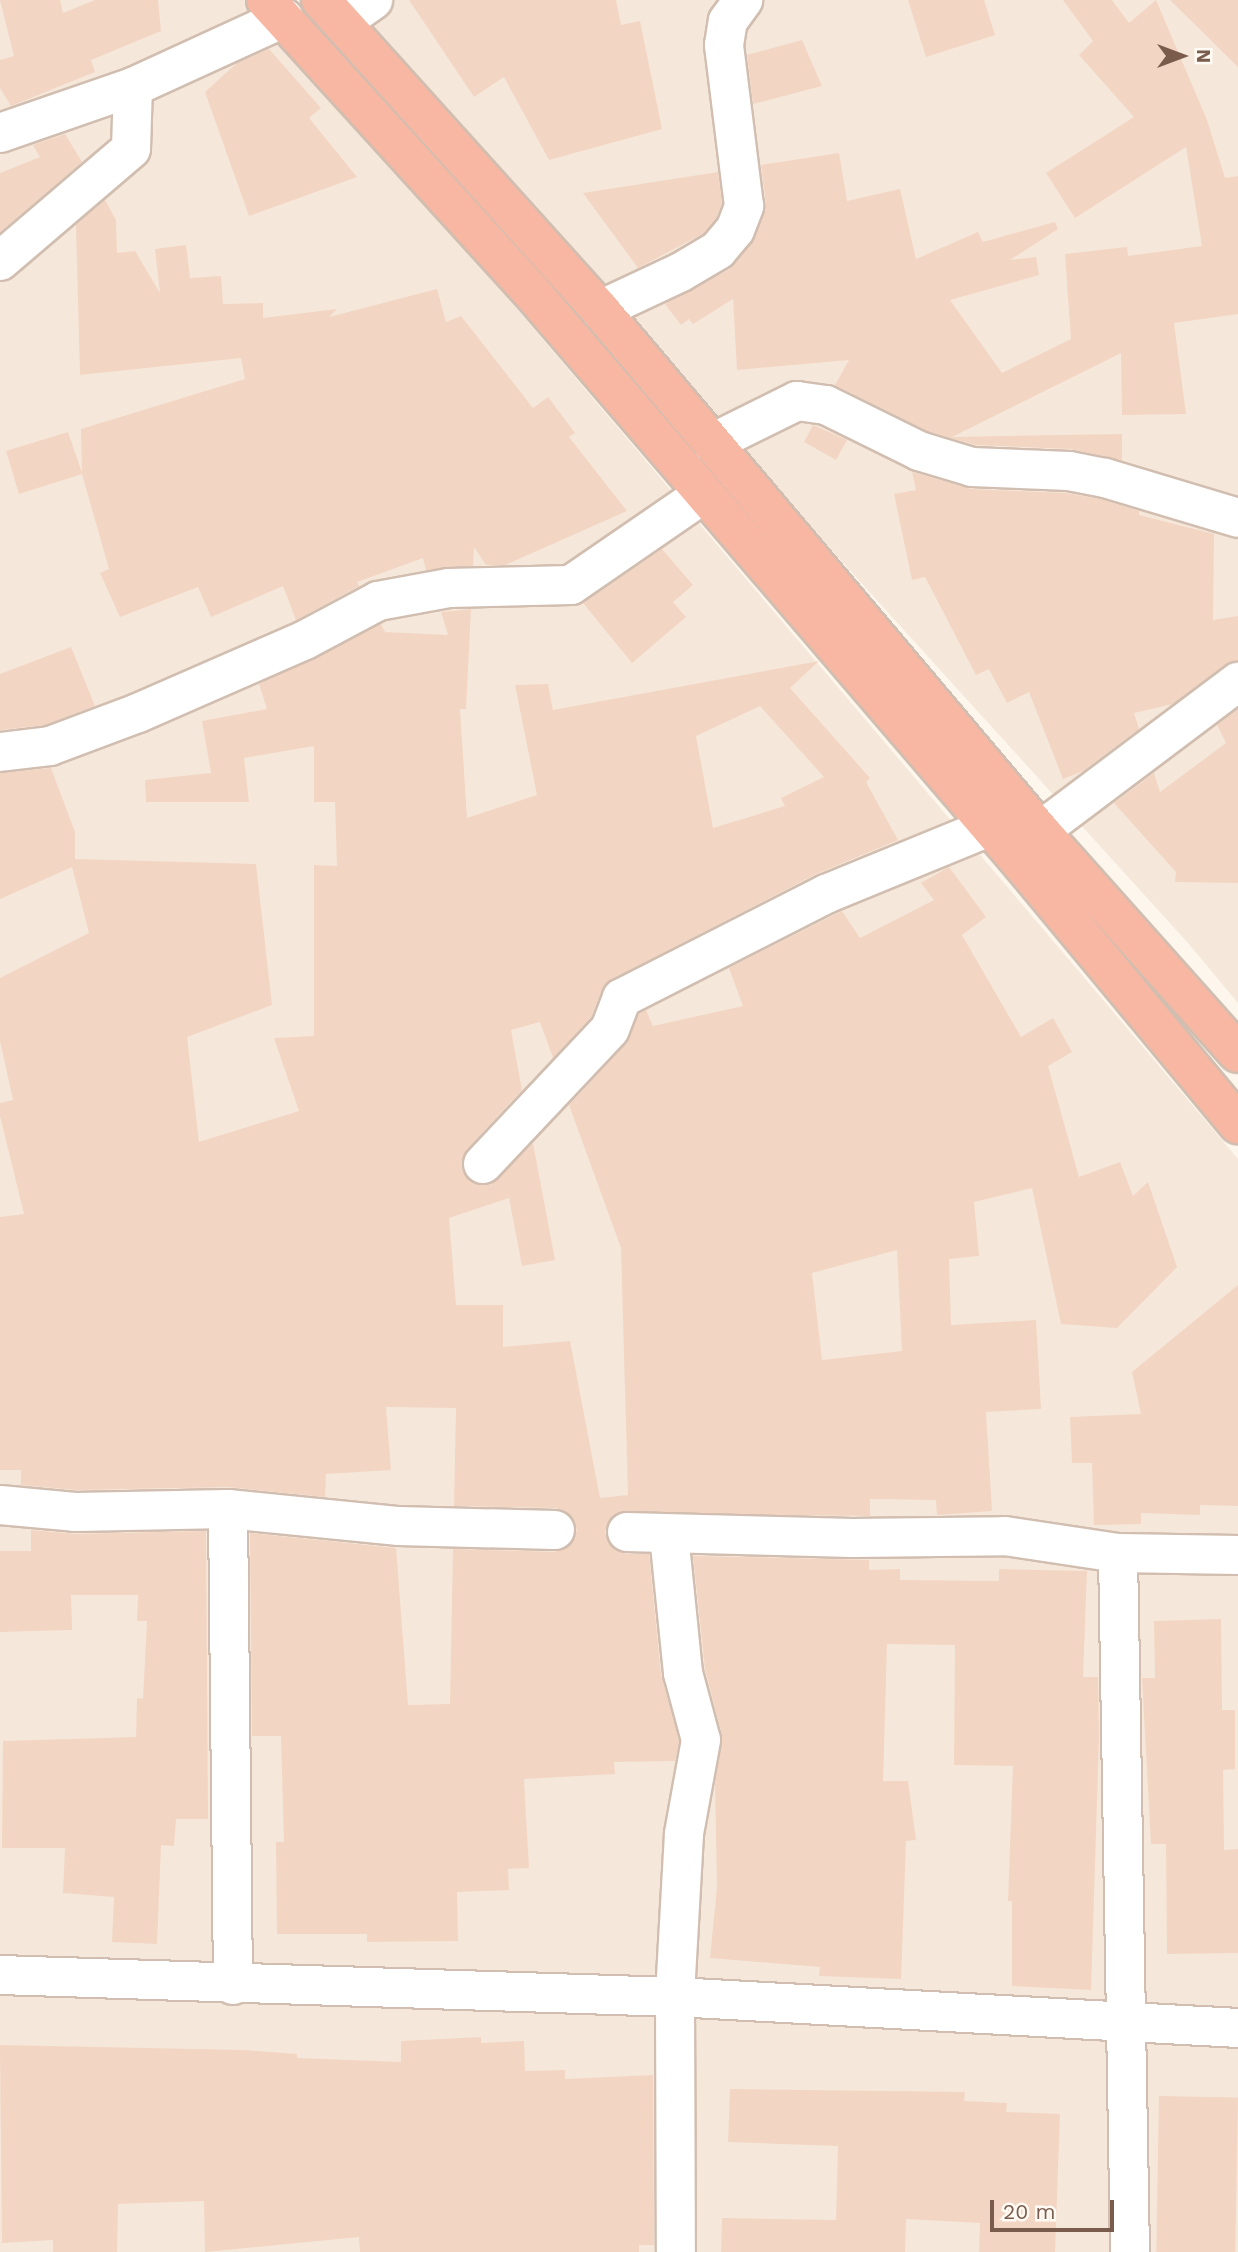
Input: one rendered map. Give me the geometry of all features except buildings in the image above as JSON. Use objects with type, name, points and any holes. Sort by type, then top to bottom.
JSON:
[{"type":"highway","points":[[275,9],[529,289],[702,495],[989,827],[1238,1124]]},
{"type":"highway","points":[[332,11],[600,310],[1040,831],[1238,1053]]},
{"type":"street","points":[[332,11],[373,0]]},
{"type":"street","points":[[600,310],[690,267],[718,250],[735,230],[744,205],[724,45],[728,21],[743,0]]},
{"type":"street","points":[[0,133],[133,87],[275,9]]},
{"type":"street","points":[[0,261],[131,149],[133,87]]},
{"type":"street","points":[[712,443],[797,401],[826,405],[861,426],[972,467],[1069,471],[1105,478],[1238,518]]},
{"type":"street","points":[[0,752],[50,746],[138,713],[305,640],[378,601],[449,588],[571,585],[702,495]]},
{"type":"street","points":[[1040,831],[1238,682]]},
{"type":"street","points":[[483,1164],[610,1029],[622,998],[826,894],[989,827]]},
{"type":"street","points":[[0,1505],[75,1512],[228,1509],[399,1526],[555,1530]]},
{"type":"street","points":[[228,1509],[233,1985]]},
{"type":"street","points":[[627,1532],[669,1535],[1005,1536],[1118,1553],[1238,1555]]},
{"type":"street","points":[[669,1535],[683,1673],[701,1740],[684,1833],[676,1997],[676,2252]]},
{"type":"street","points":[[1118,1553],[1130,2252]]},
{"type":"street","points":[[0,1975],[233,1985],[676,1997],[1128,2025],[1238,2028]]},
{"type":"shaded area","points":[[0,0],[252,0],[267,14],[1238,1159],[1238,2252],[0,2252]]},
{"type":"shaded area","points":[[332,0],[1238,0],[1238,1003],[1188,943]]}]
